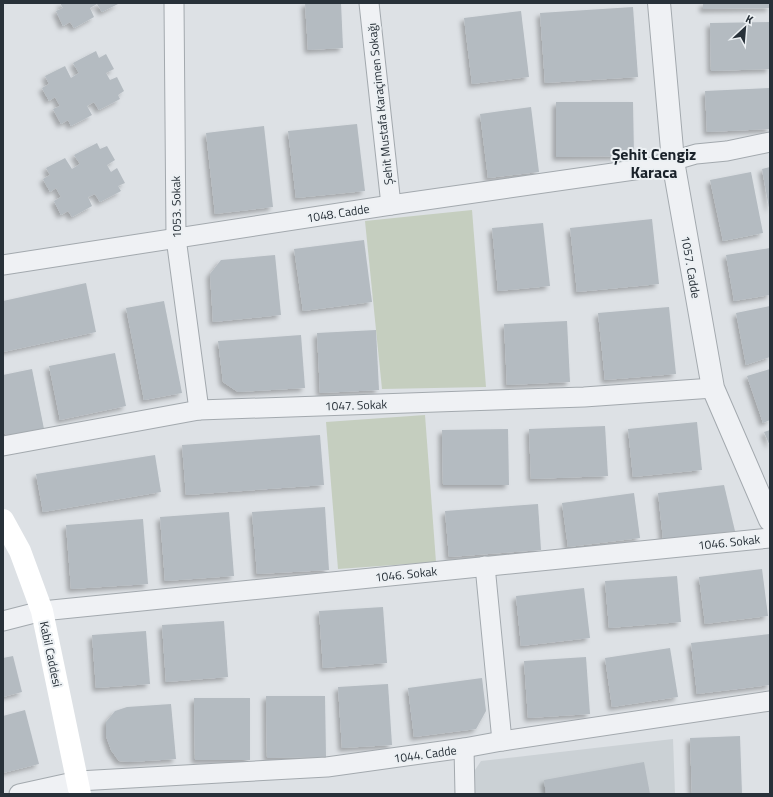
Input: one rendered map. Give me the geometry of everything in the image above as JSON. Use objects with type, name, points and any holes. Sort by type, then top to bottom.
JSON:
[{"type":"main road","name":"Kabil Caddesi","points":[[3,520],[20,551],[42,611],[79,787]]},
{"type":"street","name":"1053. Sokak","points":[[174,3],[176,238],[199,410]]},
{"type":"street","name":"Şehit Mustafa Karaçimen Sokağı","points":[[369,3],[391,205]]},
{"type":"street","name":"1057. Cadde","points":[[659,3],[673,161],[713,388],[770,520]]},
{"type":"street","name":"1048. Cadde","points":[[3,265],[641,168],[696,154],[727,152],[770,142]]},
{"type":"street","name":"1047. Sokak","points":[[3,446],[199,410],[584,397],[713,388]]},
{"type":"street","name":"1046. Sokak","points":[[3,621],[42,611],[770,538]]},
{"type":"street","points":[[485,566],[502,741]]},
{"type":"street","name":"1044. Cadde","points":[[19,794],[79,787],[327,767],[464,748],[770,701]]},
{"type":"street","points":[[464,748],[465,794]]},
{"type":"shaded area","points":[[673,739],[675,794],[474,794],[473,773],[481,761]]},
{"type":"green space","points":[[472,210],[486,387],[382,389],[365,221]]},
{"type":"green space","points":[[425,415],[436,562],[338,569],[326,422]]},
{"type":"building","points":[[60,3],[120,3],[102,12],[97,4],[90,8],[94,17],[74,28],[70,22],[63,26],[56,11],[63,8]]},
{"type":"building","points":[[305,3],[341,3],[343,48],[308,50]]},
{"type":"building","points":[[703,3],[770,3],[770,8],[703,9]]},
{"type":"building","points":[[633,7],[638,77],[545,83],[540,13]]},
{"type":"building","points":[[521,11],[529,77],[472,84],[464,18]]},
{"type":"building","points":[[770,22],[770,69],[711,71],[710,23]]},
{"type":"building","points":[[96,51],[99,58],[106,54],[114,69],[106,73],[110,80],[117,77],[124,91],[118,95],[120,99],[99,110],[94,102],[87,106],[92,115],[71,126],[68,120],[61,124],[53,109],[60,106],[55,97],[49,101],[42,88],[49,84],[45,76],[65,66],[71,78],[79,73],[73,63]]},
{"type":"building","points":[[770,88],[770,129],[707,132],[705,91]]},
{"type":"building","points":[[556,102],[633,102],[634,156],[556,157]]},
{"type":"building","points":[[531,107],[539,172],[488,178],[480,114]]},
{"type":"building","points":[[357,124],[365,191],[296,198],[288,131]]},
{"type":"building","points":[[264,126],[273,207],[215,214],[206,133]]},
{"type":"building","points":[[97,143],[100,149],[107,146],[115,160],[107,165],[111,172],[117,168],[125,183],[118,186],[121,191],[100,202],[95,194],[88,197],[92,206],[72,217],[68,211],[61,215],[54,201],[61,197],[56,188],[50,192],[43,179],[50,175],[46,168],[65,158],[72,169],[80,164],[74,155]]},
{"type":"building","points":[[770,167],[770,208],[769,208],[762,169]]},
{"type":"building","points":[[751,172],[763,233],[723,241],[710,180]]},
{"type":"building","points":[[652,219],[659,284],[577,292],[570,228]]},
{"type":"building","points":[[543,223],[550,286],[498,291],[492,228]]},
{"type":"building","points":[[364,240],[372,302],[303,311],[294,249]]},
{"type":"building","points":[[770,248],[770,295],[734,301],[726,255]]},
{"type":"building","points":[[275,255],[281,315],[213,322],[210,274],[221,260]]},
{"type":"building","points":[[86,283],[96,332],[3,352],[3,301]]},
{"type":"building","points":[[164,301],[182,393],[144,400],[126,308]]},
{"type":"building","points":[[770,306],[770,357],[746,365],[736,313]]},
{"type":"building","points":[[669,307],[676,374],[605,380],[598,313]]},
{"type":"building","points":[[567,321],[570,382],[507,385],[504,324]]},
{"type":"building","points":[[376,330],[379,390],[320,393],[317,333]]},
{"type":"building","points":[[301,335],[305,388],[238,392],[223,382],[218,341]]},
{"type":"building","points":[[115,353],[126,406],[60,420],[49,366]]},
{"type":"building","points":[[32,369],[44,429],[7,435],[3,433],[3,375]]},
{"type":"building","points":[[770,369],[770,420],[763,423],[747,376]]},
{"type":"building","points":[[697,422],[702,470],[633,477],[628,429]]},
{"type":"building","points":[[605,426],[608,476],[531,479],[529,429]]},
{"type":"building","points":[[508,429],[509,485],[443,485],[442,430]]},
{"type":"building","points":[[770,430],[770,446],[764,432]]},
{"type":"building","points":[[320,435],[324,485],[186,495],[182,445]]},
{"type":"building","points":[[155,455],[161,492],[43,512],[36,474]]},
{"type":"building","points":[[724,485],[735,531],[663,539],[658,493]]},
{"type":"building","points":[[634,493],[640,538],[568,547],[562,503]]},
{"type":"building","points":[[538,504],[541,550],[449,557],[445,511]]},
{"type":"building","points":[[325,507],[329,570],[257,574],[252,512]]},
{"type":"building","points":[[229,512],[234,576],[165,581],[160,517]]},
{"type":"building","points":[[143,519],[148,584],[71,589],[66,525]]},
{"type":"building","points":[[762,569],[768,616],[705,624],[699,577]]},
{"type":"building","points":[[677,576],[681,622],[609,628],[605,581]]},
{"type":"building","points":[[584,588],[590,638],[521,646],[516,596]]},
{"type":"building","points":[[383,607],[387,663],[323,668],[319,611]]},
{"type":"building","points":[[224,621],[228,677],[166,682],[162,625]]},
{"type":"building","points":[[146,631],[150,684],[96,688],[92,635]]},
{"type":"building","points":[[770,634],[770,685],[697,694],[691,643]]},
{"type":"building","points":[[670,648],[678,697],[612,707],[605,658]]},
{"type":"building","points":[[13,656],[22,692],[3,697],[3,658]]},
{"type":"building","points":[[586,657],[590,714],[528,718],[524,661]]},
{"type":"building","points":[[482,678],[486,711],[476,729],[414,737],[408,688]]},
{"type":"building","points":[[388,684],[392,745],[342,748],[338,687]]},
{"type":"building","points":[[266,696],[325,696],[326,757],[267,758]]},
{"type":"building","points":[[194,698],[250,698],[250,760],[195,760]]},
{"type":"building","points":[[171,704],[176,759],[130,762],[119,761],[111,750],[106,736],[106,722],[115,711],[127,707]]},
{"type":"building","points":[[25,710],[39,764],[3,773],[3,716]]},
{"type":"building","points":[[740,736],[742,794],[692,794],[690,738]]},
{"type":"building","points":[[644,762],[650,794],[546,794],[544,780]]},
{"type":"district","name":"Şehit Cengiz Karaca","points":[[654,163]]}]
